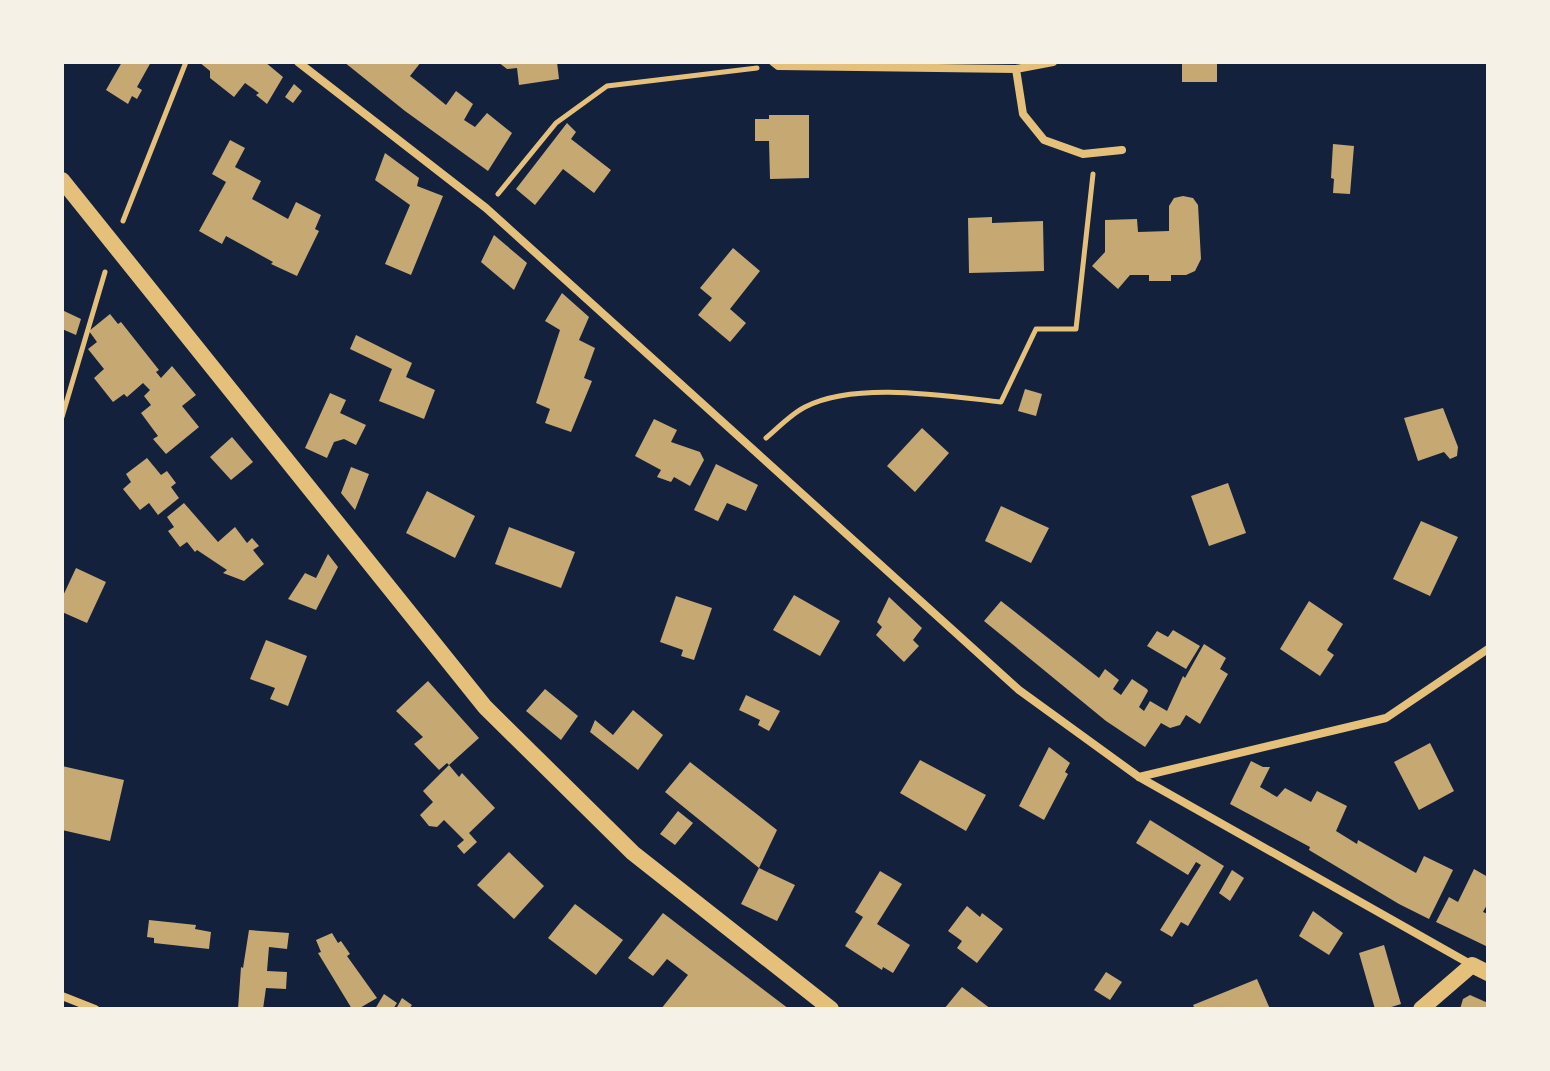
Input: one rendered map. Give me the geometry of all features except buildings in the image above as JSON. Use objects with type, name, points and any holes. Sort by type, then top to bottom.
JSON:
[{"type":"main road","points":[[62,180],[485,707],[633,853],[831,1009]]},
{"type":"main road","points":[[1421,1009],[1472,965],[1488,973]]},
{"type":"street","points":[[298,62],[486,208],[1019,690],[1139,777],[1472,965]]},
{"type":"street","points":[[776,64],[1016,69],[1053,62]]},
{"type":"street","points":[[1016,69],[1023,114],[1044,140],[1083,154],[1122,150]]},
{"type":"street","points":[[1139,777],[1386,718],[1488,649]]},
{"type":"street","points":[[62,996],[95,1009]]},
{"type":"path","points":[[62,417],[113,246],[186,62]]},
{"type":"path","points":[[486,208],[556,123],[607,86],[776,64]]},
{"type":"path","points":[[753,449],[805,407],[843,395],[912,393],[1001,402],[1036,329],[1076,329],[1095,153]]}]
